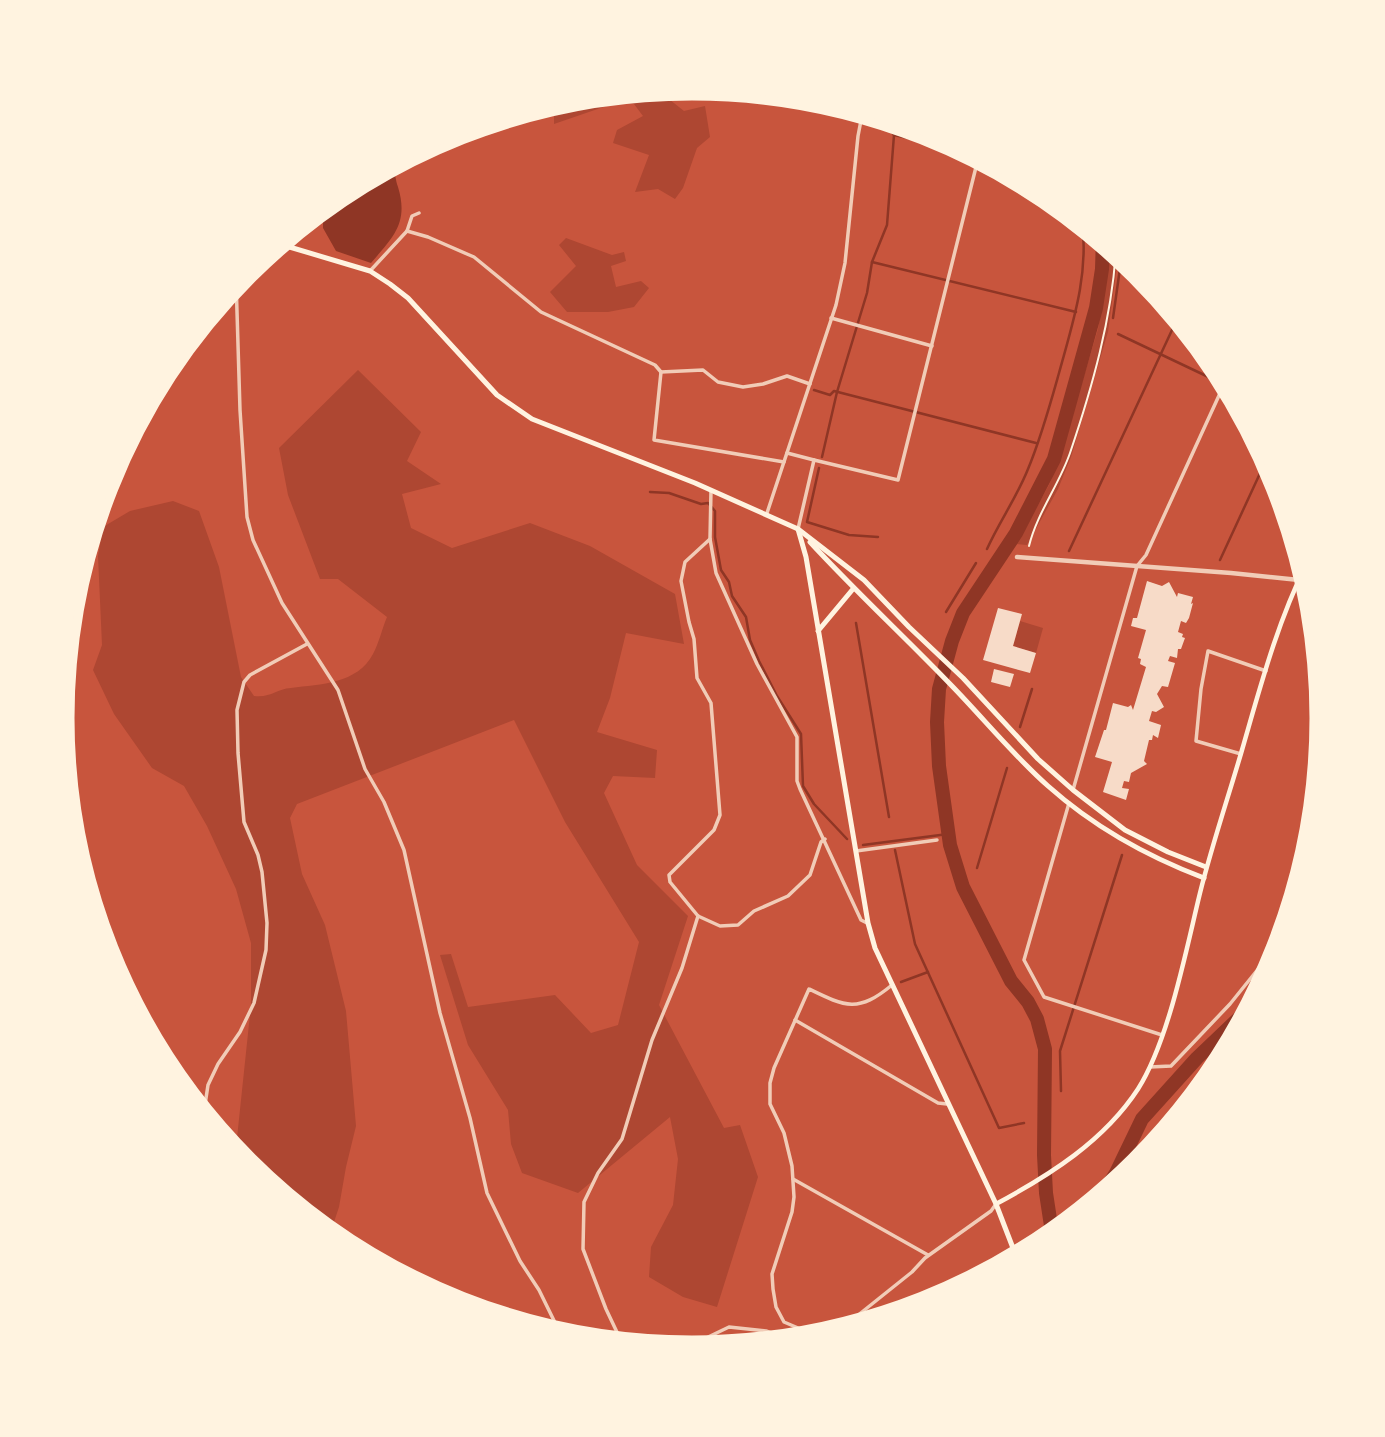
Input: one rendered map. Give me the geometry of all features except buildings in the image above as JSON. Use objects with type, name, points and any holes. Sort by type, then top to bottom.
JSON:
[{"type":"main road","points":[[287,246],[370,271],[408,298],[497,395],[524,414],[767,513],[798,529],[864,580],[953,668],[1038,759],[1073,790],[1125,830],[1168,852],[1206,867]]},
{"type":"main road","points":[[798,529],[853,589],[951,685],[1048,786],[1119,839],[1164,863],[1204,878]]},
{"type":"main road","points":[[798,529],[868,923],[875,948],[996,1204],[1014,1251]]},
{"type":"main road","points":[[996,1204],[1030,1185],[1097,1138],[1138,1089],[1150,1068],[1206,867],[1265,671],[1299,580]]},
{"type":"main road","points":[[818,631],[853,589]]},
{"type":"street","points":[[767,513],[831,318],[845,263],[861,119]]},
{"type":"street","points":[[787,453],[898,480],[977,165]]},
{"type":"street","points":[[370,271],[407,231],[412,216],[419,213]]},
{"type":"street","points":[[407,231],[474,257],[541,312],[655,365],[661,372],[654,440],[784,462]]},
{"type":"street","points":[[236,295],[247,517],[253,540],[282,603],[338,690],[365,769],[384,802],[404,850],[440,1013],[470,1118],[487,1193],[520,1261],[539,1290],[557,1326]]},
{"type":"street","points":[[831,318],[932,346]]},
{"type":"street","points":[[661,372],[703,370],[718,382],[743,387],[787,376],[810,384]]},
{"type":"street","points":[[1073,790],[1137,566],[1146,555],[1221,390]]},
{"type":"street","points":[[798,529],[814,460]]},
{"type":"street","points":[[711,490],[710,539],[716,573],[757,664],[797,737],[797,781],[861,920],[868,923]]},
{"type":"street","points":[[710,539],[685,562],[681,580],[688,622],[694,639],[697,678],[711,703],[720,816],[714,830],[669,875],[674,888],[698,916],[720,926],[738,925],[754,911],[788,896],[810,874],[821,842],[825,839]]},
{"type":"street","points":[[1017,557],[1299,580]]},
{"type":"street","points":[[205,1105],[208,1085],[218,1064],[240,1032],[254,1003],[266,950],[267,923],[262,872],[244,822],[237,753],[237,709],[244,682],[250,675],[307,644]]},
{"type":"street","points":[[1241,754],[1196,741],[1208,651],[1265,671]]},
{"type":"street","points":[[1069,803],[1024,960],[1044,997],[1161,1035]]},
{"type":"street","points":[[856,851],[937,839]]},
{"type":"street","points":[[1150,1068],[1171,1066],[1250,981],[1263,963],[1290,894]]},
{"type":"street","points":[[620,1337],[597,1288],[583,1249],[584,1202],[598,1172],[622,1139],[652,1040],[682,968],[698,916]]},
{"type":"street","points":[[804,1331],[784,1322],[774,1298],[772,1274],[792,1212],[793,1179],[784,1133],[770,1104],[770,1083],[809,989],[847,1006],[863,1003],[892,985]]},
{"type":"street","points":[[795,1020],[938,1103],[947,1104]]},
{"type":"street","points":[[793,1179],[928,1255]]},
{"type":"street","points":[[851,1321],[912,1272],[928,1255],[991,1211],[996,1204]]},
{"type":"street","points":[[700,1341],[729,1327],[766,1331],[778,1335]]},
{"type":"path","points":[[1029,546],[1032,533],[1070,453],[1095,368],[1115,280],[1116,262]]},
{"type":"shaded area","points":[[666,97],[684,111],[705,106],[710,137],[697,148],[683,188],[675,199],[658,189],[635,192],[649,155],[613,143],[617,130],[643,116],[634,104],[618,102],[554,124],[554,112],[611,101]]},
{"type":"shaded area","points":[[394,174],[401,200],[400,220],[392,237],[371,263],[336,251],[323,228],[323,220],[347,201],[381,179]]},
{"type":"shaded area","points":[[566,238],[612,255],[624,252],[626,261],[611,266],[616,287],[641,281],[649,288],[634,307],[608,312],[567,312],[550,292],[576,266],[559,245]]},
{"type":"shaded area","points":[[1109,255],[1117,263],[1108,332],[1071,457],[1058,489],[1027,545],[1016,544],[1049,485],[1061,453],[1098,329]]},
{"type":"shaded area","points":[[358,370],[421,432],[407,461],[441,484],[402,494],[411,528],[452,548],[530,523],[590,546],[675,594],[684,644],[626,633],[610,698],[597,732],[657,750],[655,778],[613,776],[604,793],[637,865],[688,916],[659,1005],[724,1128],[740,1125],[758,1177],[717,1307],[683,1297],[649,1277],[651,1247],[673,1205],[678,1159],[670,1117],[578,1193],[522,1173],[511,1144],[508,1110],[468,1045],[440,955],[451,954],[468,1007],[555,995],[591,1033],[618,1025],[639,942],[565,822],[514,720],[297,804],[290,818],[302,874],[325,925],[346,1011],[356,1126],[333,1226],[282,1187],[237,1142],[251,1005],[251,943],[236,889],[207,826],[184,786],[152,768],[114,714],[93,670],[102,645],[98,556],[103,527],[130,511],[173,501],[199,511],[219,567],[241,677],[254,696],[265,696],[286,689],[348,677],[366,664],[373,654],[387,617],[338,579],[320,579],[288,495],[279,448]]},
{"type":"shaded area","points":[[1020,621],[1043,628],[1036,653],[1013,646]]},
{"type":"waterway","points":[[888,128],[894,135],[931,143]]},
{"type":"waterway","points":[[822,457],[837,392],[867,293],[872,262],[887,225],[896,130]]},
{"type":"waterway","points":[[987,549],[1024,479],[1052,397],[1078,298],[1083,235]]},
{"type":"waterway","points":[[1051,1226],[1044,1155],[1045,1049],[1037,1019],[1028,1002],[1011,981],[963,887],[950,845],[939,766],[937,722],[939,689],[963,613],[1016,533],[1054,459],[1096,308],[1103,250]]},
{"type":"waterway","points":[[872,262],[1076,312]]},
{"type":"waterway","points":[[1113,318],[1120,266]]},
{"type":"waterway","points":[[1069,551],[1174,325]]},
{"type":"waterway","points":[[1118,334],[1214,380]]},
{"type":"waterway","points":[[814,390],[830,395],[834,391],[1036,443]]},
{"type":"waterway","points":[[819,468],[807,522],[849,535],[878,537]]},
{"type":"waterway","points":[[1220,560],[1262,468]]},
{"type":"waterway","points":[[650,492],[669,493],[701,504],[708,503],[715,511],[715,537],[721,570],[729,582],[732,596],[746,617],[750,640],[759,661],[801,734],[803,786],[814,804],[847,839]]},
{"type":"waterway","points":[[946,612],[976,563]]},
{"type":"waterway","points":[[856,623],[889,817]]},
{"type":"waterway","points":[[1020,727],[1032,689]]},
{"type":"waterway","points":[[977,868],[1007,768]]},
{"type":"waterway","points":[[863,845],[948,834]]},
{"type":"waterway","points":[[895,850],[915,944],[999,1128],[1024,1123]]},
{"type":"waterway","points":[[1061,1091],[1060,1051],[1122,855]]},
{"type":"waterway","points":[[901,982],[928,972]]},
{"type":"waterway","points":[[1113,1178],[1142,1119],[1197,1058],[1238,1019]]}]
